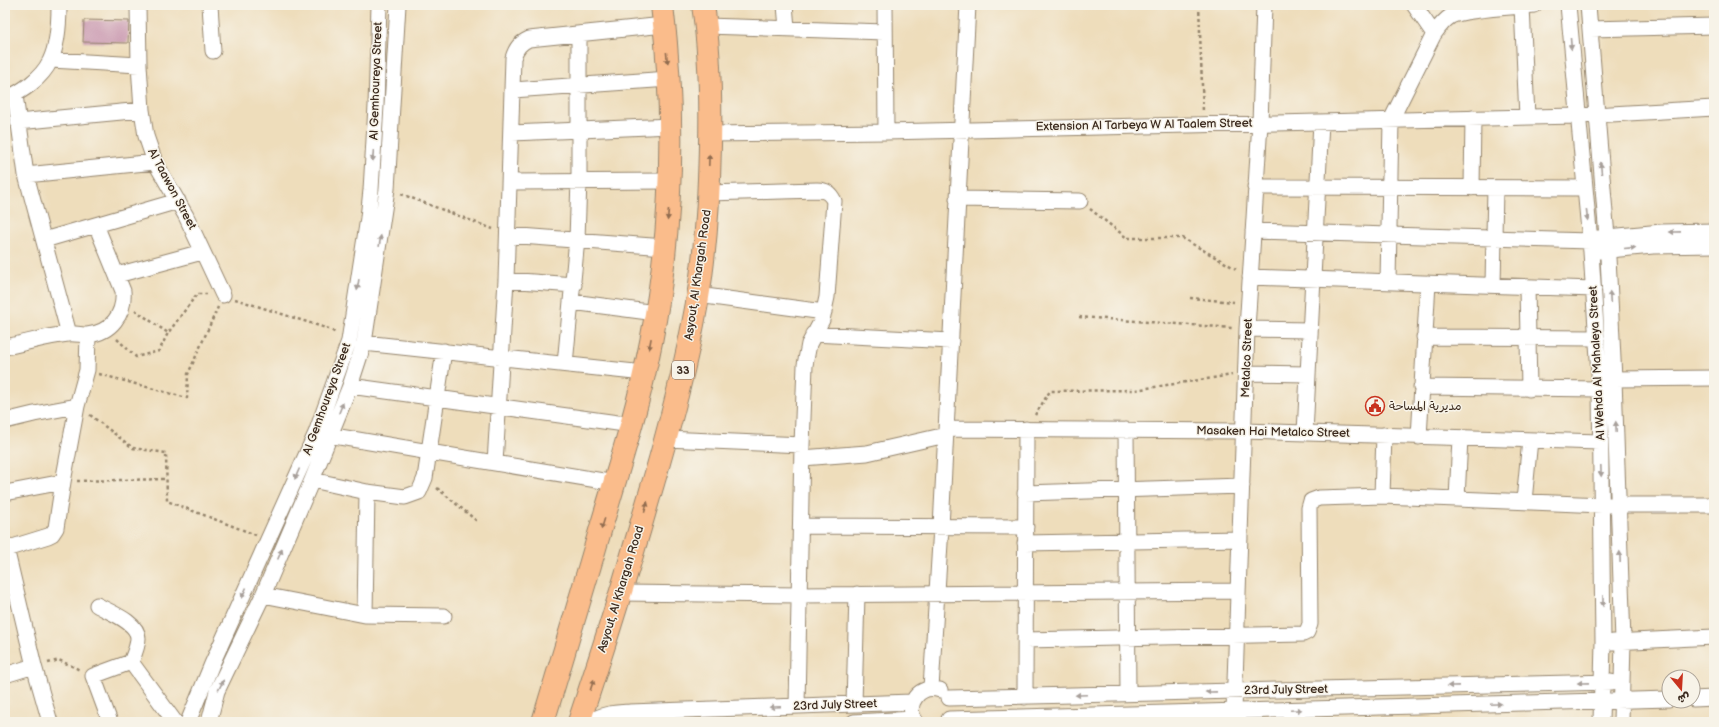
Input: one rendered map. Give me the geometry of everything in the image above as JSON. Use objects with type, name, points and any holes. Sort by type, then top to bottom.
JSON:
[{"type":"highway","name":"Asyout, Al Khargah Road","points":[[579,722],[621,593],[666,439],[688,348],[698,295],[708,193],[710,134],[706,26],[703,5]]},
{"type":"highway","points":[[543,722],[632,425],[656,312],[665,248],[670,181],[671,126],[669,79],[663,15]]},
{"type":"street","points":[[59,5],[56,36],[50,60],[44,70],[35,79],[10,97],[18,122],[26,175],[69,334]]},
{"type":"street","name":"Al Taawon Street","points":[[138,5],[139,65],[142,110],[146,136],[155,162],[193,229],[202,252],[223,295]]},
{"type":"street","points":[[210,5],[213,51]]},
{"type":"street","name":"Al Gemhoureya Street","points":[[209,722],[217,692],[263,595],[312,480],[323,434],[349,341],[362,262],[371,190],[376,106],[379,5]]},
{"type":"street","name":"Al Gemhoureya Street","points":[[188,722],[268,539],[350,386],[364,343],[387,189],[398,5]]},
{"type":"street","points":[[785,5],[787,28]]},
{"type":"street","points":[[885,5],[886,132]]},
{"type":"street","points":[[931,688],[941,527],[968,5]]},
{"type":"street","name":"Metalco Street","points":[[1234,711],[1247,329],[1260,123],[1264,5]]},
{"type":"street","points":[[1414,5],[1434,34]]},
{"type":"street","name":"Al Wehda Al Mahaleya Street","points":[[1568,5],[1594,289],[1600,389],[1603,642],[1601,722]]},
{"type":"street","name":"Al Wehda Al Mahaleya Street","points":[[1588,5],[1607,244],[1614,379],[1623,641],[1621,722]]},
{"type":"street","points":[[1388,282],[1391,120],[1441,23],[1452,16],[1464,12],[1495,7],[1528,6],[1527,117]]},
{"type":"street","points":[[495,463],[506,280],[512,132],[513,58],[516,50],[521,43],[529,39],[579,34],[663,15]]},
{"type":"street","points":[[706,26],[885,32]]},
{"type":"street","points":[[1590,29],[1714,26]]},
{"type":"street","points":[[565,364],[574,285],[577,239],[579,180],[579,34]]},
{"type":"street","points":[[50,60],[139,65]]},
{"type":"street","points":[[513,90],[579,84],[669,79]]},
{"type":"street","points":[[376,106],[393,107]]},
{"type":"street","name":"Extension Al Tarbeya W Al Taalem Street","points":[[710,134],[886,132],[961,129],[1577,116],[1714,108]]},
{"type":"street","points":[[18,122],[142,110]]},
{"type":"street","points":[[1472,118],[1472,188]]},
{"type":"street","points":[[1305,432],[1321,122]]},
{"type":"street","points":[[512,132],[671,126]]},
{"type":"street","points":[[26,175],[155,162]]},
{"type":"street","points":[[510,182],[579,180],[670,181]]},
{"type":"street","points":[[1255,187],[1584,188]]},
{"type":"street","points":[[1493,285],[1495,188]]},
{"type":"street","points":[[708,193],[825,190],[831,194],[834,201],[827,297],[824,312],[809,344],[805,365],[797,706]]},
{"type":"street","points":[[957,199],[1080,201]]},
{"type":"street","points":[[44,240],[178,201]]},
{"type":"street","points":[[5,347],[69,334],[88,335],[107,329],[115,321],[124,302],[123,291],[96,225]]},
{"type":"street","points":[[1253,231],[1494,238],[1653,246],[1714,245]]},
{"type":"street","points":[[1607,244],[1662,232],[1714,231]]},
{"type":"street","points":[[508,234],[665,248]]},
{"type":"street","points":[[117,275],[202,252]]},
{"type":"street","points":[[362,262],[376,264]]},
{"type":"street","points":[[1250,277],[1594,289]]},
{"type":"street","points":[[506,280],[574,285]]},
{"type":"street","points":[[1418,437],[1428,283]]},
{"type":"street","points":[[1527,287],[1529,389]]},
{"type":"street","points":[[698,295],[824,312]]},
{"type":"street","points":[[572,302],[656,312]]},
{"type":"street","points":[[1247,329],[1310,330]]},
{"type":"street","points":[[813,334],[950,340]]},
{"type":"street","points":[[50,722],[34,666],[6,546],[41,539],[55,531],[62,482],[87,370],[88,335]]},
{"type":"street","points":[[1424,337],[1597,338]]},
{"type":"street","points":[[364,343],[644,373]]},
{"type":"street","points":[[312,480],[367,492],[404,497],[411,496],[419,492],[425,478],[444,351]]},
{"type":"street","points":[[1246,373],[1308,374]]},
{"type":"street","points":[[1614,379],[1714,378]]},
{"type":"street","points":[[350,386],[632,425]]},
{"type":"street","points":[[1421,387],[1600,389]]},
{"type":"street","points":[[5,421],[78,406]]},
{"type":"street","points":[[1025,696],[1026,429]]},
{"type":"street","name":"Masaken Hai Metalco Street","points":[[666,439],[802,451],[867,453],[946,432],[1026,429],[1305,432],[1384,436],[1600,442]]},
{"type":"street","points":[[1126,430],[1128,694]]},
{"type":"street","points":[[323,434],[615,483]]},
{"type":"street","points":[[1382,496],[1384,436]]},
{"type":"street","points":[[1457,499],[1460,438]]},
{"type":"street","points":[[1524,501],[1530,440]]},
{"type":"street","points":[[5,493],[62,482]]},
{"type":"street","points":[[1026,493],[1242,486]]},
{"type":"street","points":[[365,615],[367,492]]},
{"type":"street","points":[[1025,640],[1303,634],[1307,632],[1310,624],[1310,504],[1311,501],[1319,498],[1382,496],[1619,506],[1714,505]]},
{"type":"street","points":[[801,526],[1026,527]]},
{"type":"street","points":[[1025,543],[1240,539]]},
{"type":"street","points":[[621,593],[800,595],[1238,592]]},
{"type":"street","points":[[854,704],[857,594]]},
{"type":"street","points":[[263,595],[365,615],[444,616]]},
{"type":"street","points":[[97,605],[129,622],[137,631],[138,642],[131,662]]},
{"type":"street","points":[[1603,642],[1714,637]]},
{"type":"street","points":[[110,722],[93,676],[131,662]]},
{"type":"street","points":[[131,662],[175,722]]},
{"type":"street","points":[[5,675],[34,666]]},
{"type":"street","name":"23rd July Street","points":[[949,698],[1622,682]]},
{"type":"street","points":[[915,720],[911,708],[912,702],[920,692],[931,688],[938,690],[949,698],[951,705],[948,720]]},
{"type":"street","points":[[1701,699],[1714,698]]},
{"type":"street","name":"23rd July Street","points":[[948,720],[1116,718],[1234,711],[1661,700]]},
{"type":"street","name":"23rd July Street","points":[[591,722],[596,718],[610,714],[630,712],[912,702]]},
{"type":"street","name":"23rd July Street","points":[[854,722],[915,720]]},
{"type":"path","points":[[1200,5],[1204,124]]},
{"type":"path","points":[[387,189],[508,234]]},
{"type":"path","points":[[1080,201],[1127,238],[1182,238],[1250,277]]},
{"type":"path","points":[[107,329],[136,356],[159,351],[168,333],[197,294],[223,295],[329,329],[349,341]]},
{"type":"path","points":[[87,370],[187,398],[188,374],[223,295]]},
{"type":"path","points":[[1190,298],[1249,303]]},
{"type":"path","points":[[124,302],[168,333]]},
{"type":"path","points":[[1079,317],[1247,329]]},
{"type":"path","points":[[1026,429],[1050,391],[1135,390],[1246,373]]},
{"type":"path","points":[[78,406],[133,448],[166,453],[167,502],[268,539]]},
{"type":"path","points":[[425,478],[478,522]]},
{"type":"path","points":[[62,482],[166,479]]},
{"type":"path","points":[[34,666],[59,660],[93,676]]},
{"type":"building","points":[[84,20],[129,21],[128,43],[83,42]]},
{"type":"place","name":"مديرية المساحة","points":[[1375,406]]}]
